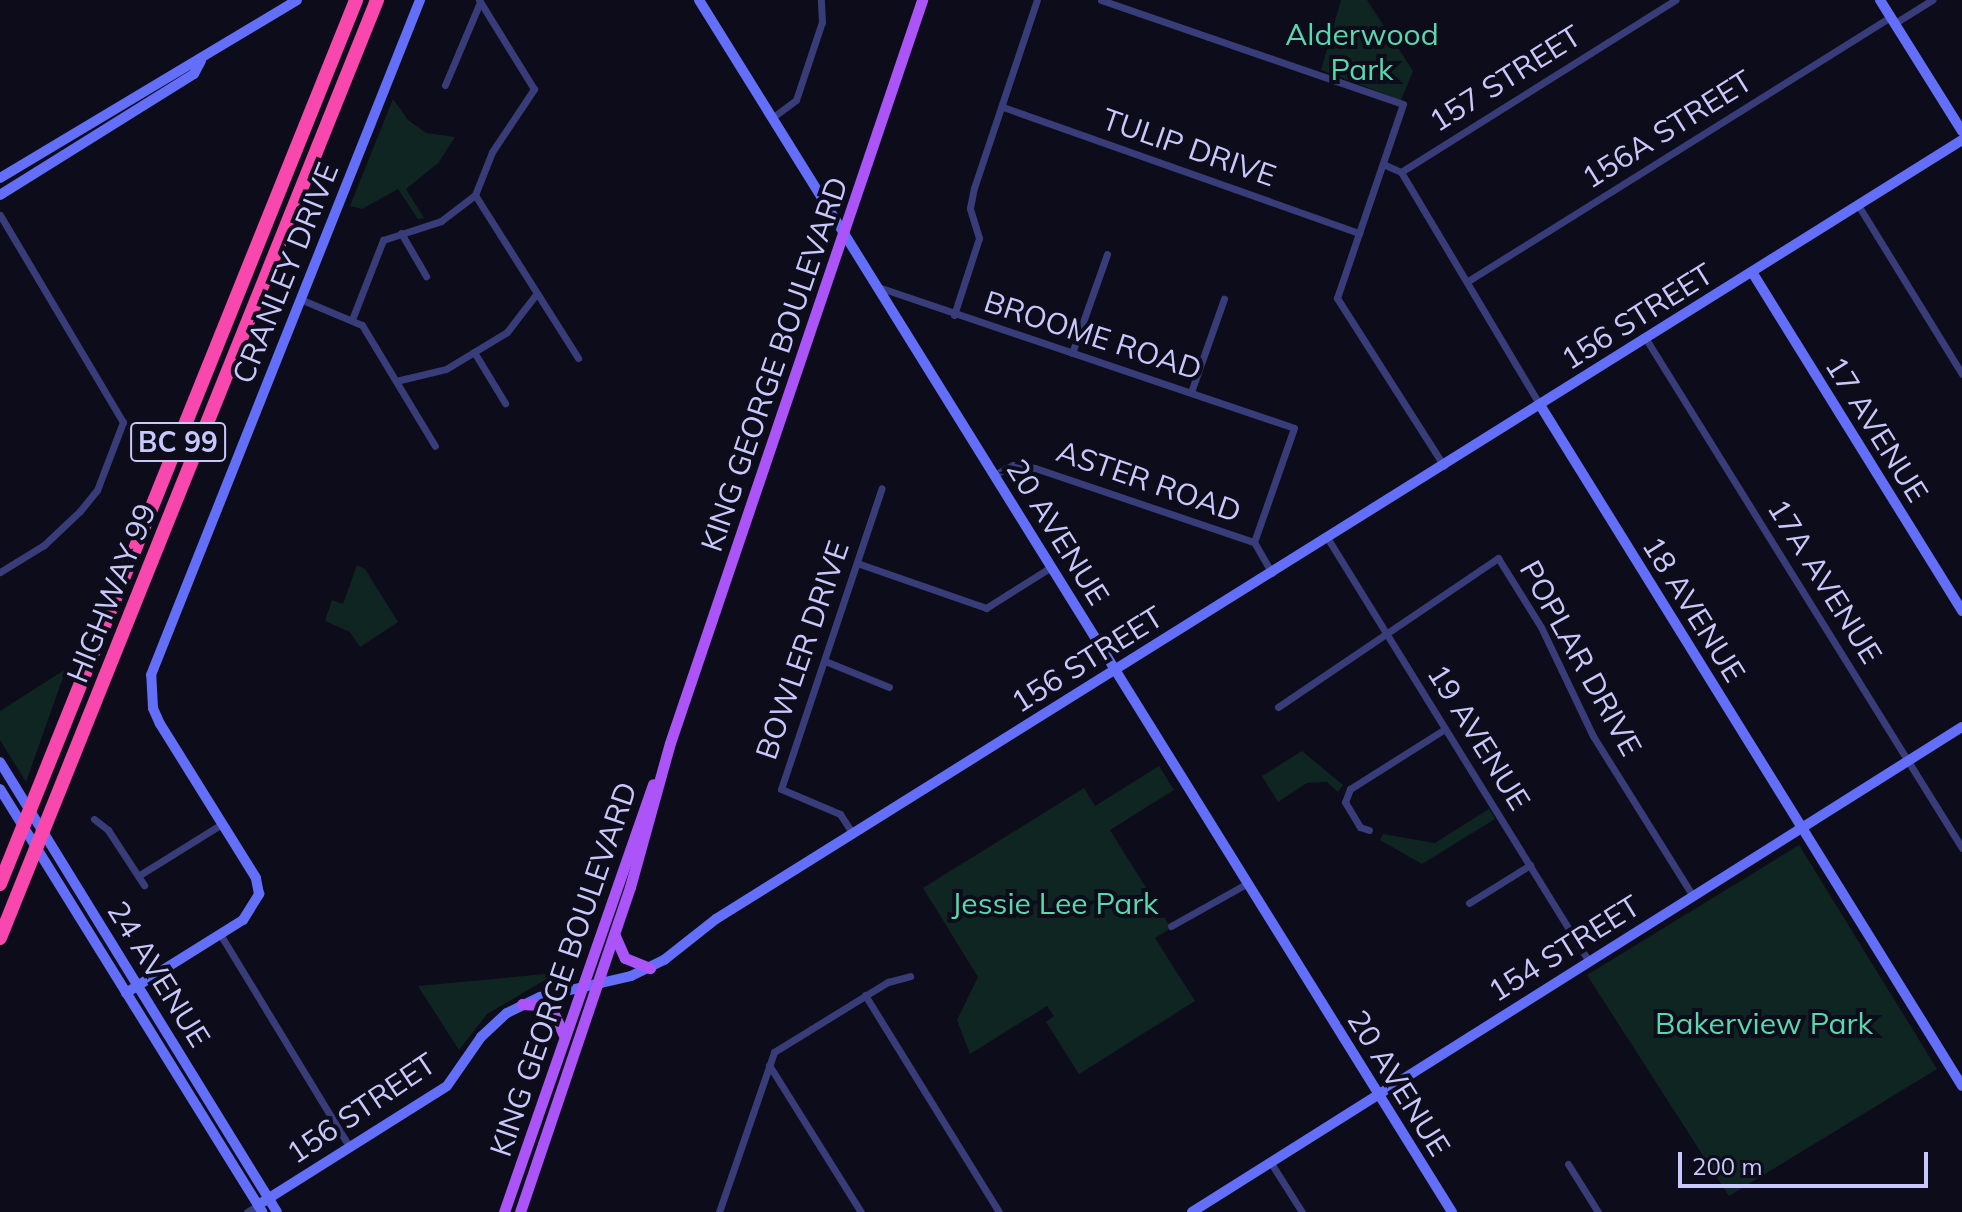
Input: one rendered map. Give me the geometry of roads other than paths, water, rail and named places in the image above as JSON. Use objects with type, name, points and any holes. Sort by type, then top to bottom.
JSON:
[{"type":"highway","name":"HIGHWAY 99","points":[[0,884],[356,0]]},
{"type":"highway","name":"HIGHWAY 99","points":[[0,938],[377,0]]},
{"type":"main road","name":"KING GEORGE BOULEVARD","points":[[504,1212],[580,987],[670,743],[922,0]]},
{"type":"main road","name":"KING GEORGE BOULEVARD","points":[[520,1212],[616,932],[670,743]]},
{"type":"main road","points":[[616,932],[625,958],[650,968]]},
{"type":"main road","points":[[522,1004],[539,1005],[554,1014],[564,1036]]},
{"type":"main road","points":[[527,1191],[525,1177],[535,1146],[530,1136]]},
{"type":"street","points":[[0,178],[187,63],[201,61],[297,0]]},
{"type":"street","name":"CRANLEY DRIVE","points":[[220,934],[254,909],[259,894],[256,878],[160,724],[153,708],[151,675],[420,0]]},
{"type":"street","name":"20 AVENUE","points":[[699,0],[1452,1212]]},
{"type":"street","points":[[772,118],[796,100],[822,22],[821,0]]},
{"type":"street","points":[[954,315],[979,238],[970,208],[974,188],[1037,0]]},
{"type":"street","points":[[1101,0],[1403,104],[1337,298],[1444,466]]},
{"type":"street","name":"157 STREET","points":[[1401,172],[1675,0]]},
{"type":"street","points":[[1880,0],[1962,131]]},
{"type":"street","name":"156A STREET","points":[[1468,281],[1893,20],[1932,0]]},
{"type":"street","points":[[353,317],[383,240],[441,221],[475,195],[492,152],[534,89],[480,1]]},
{"type":"street","points":[[445,85],[480,1]]},
{"type":"street","points":[[0,195],[194,74],[201,61]]},
{"type":"street","name":"TULIP DRIVE","points":[[1003,107],[1359,233]]},
{"type":"street","name":"156 STREET","points":[[247,1212],[260,1209],[269,1198],[447,1086],[481,1037],[522,1004],[650,968],[716,919],[1962,140]]},
{"type":"street","points":[[1383,164],[1401,172]]},
{"type":"street","name":"18 AVENUE","points":[[1401,172],[1540,405],[1962,1086]]},
{"type":"street","points":[[475,195],[578,358]]},
{"type":"street","points":[[1858,205],[1962,374]]},
{"type":"street","points":[[0,215],[123,422],[97,490],[80,511],[44,545],[0,572]]},
{"type":"street","points":[[401,233],[426,276]]},
{"type":"street","points":[[1072,353],[1107,254]]},
{"type":"street","name":"17 AVENUE","points":[[1752,272],[1962,611]]},
{"type":"street","name":"BROOME ROAD","points":[[878,287],[1294,428],[1254,542]]},
{"type":"street","points":[[396,381],[446,369],[507,332],[537,293]]},
{"type":"street","points":[[300,299],[353,317],[435,446]]},
{"type":"street","points":[[1191,392],[1224,299]]},
{"type":"street","name":"17A AVENUE","points":[[1646,339],[1962,848]]},
{"type":"street","points":[[474,352],[505,403]]},
{"type":"street","name":"ASTER ROAD","points":[[994,475],[1013,465],[1035,468],[1254,542],[1272,573]]},
{"type":"street","name":"BOWLER DRIVE","points":[[853,834],[840,814],[781,789],[882,488]]},
{"type":"street","name":"19 AVENUE","points":[[1328,539],[1589,961]]},
{"type":"street","name":"POPLAR DRIVE","points":[[1388,635],[1498,558],[1541,627],[1593,736],[1693,896]]},
{"type":"street","points":[[857,563],[986,608],[1051,567]]},
{"type":"street","points":[[1278,707],[1388,635]]},
{"type":"street","points":[[825,661],[889,687]]},
{"type":"street","name":"154 STREET","points":[[1192,1212],[1962,727]]},
{"type":"street","points":[[1369,830],[1360,827],[1345,802],[1350,789],[1445,729]]},
{"type":"street","name":"24 AVENUE","points":[[0,762],[277,1212]]},
{"type":"street","name":"24 AVENUE","points":[[0,789],[260,1209]]},
{"type":"street","points":[[94,819],[108,830],[144,885]]},
{"type":"street","points":[[138,876],[222,824]]},
{"type":"street","points":[[1469,903],[1530,865]]},
{"type":"street","points":[[1171,926],[1246,884]]},
{"type":"street","points":[[126,993],[220,934],[350,1148]]},
{"type":"street","points":[[719,1212],[774,1052],[865,995],[910,976]]},
{"type":"street","points":[[865,995],[999,1212]]},
{"type":"street","points":[[769,1065],[861,1212]]},
{"type":"street","points":[[174,1069],[185,1075],[219,1116]]},
{"type":"street","points":[[1271,1163],[1302,1212]]},
{"type":"street","points":[[1568,1164],[1598,1212]]},
{"type":"park label","name":"Alderwood Park","points":[[1362,51]]},
{"type":"park label","name":"Jessie Lee Park","points":[[1055,903]]},
{"type":"park label","name":"Bakerview Park","points":[[1764,1023]]}]
